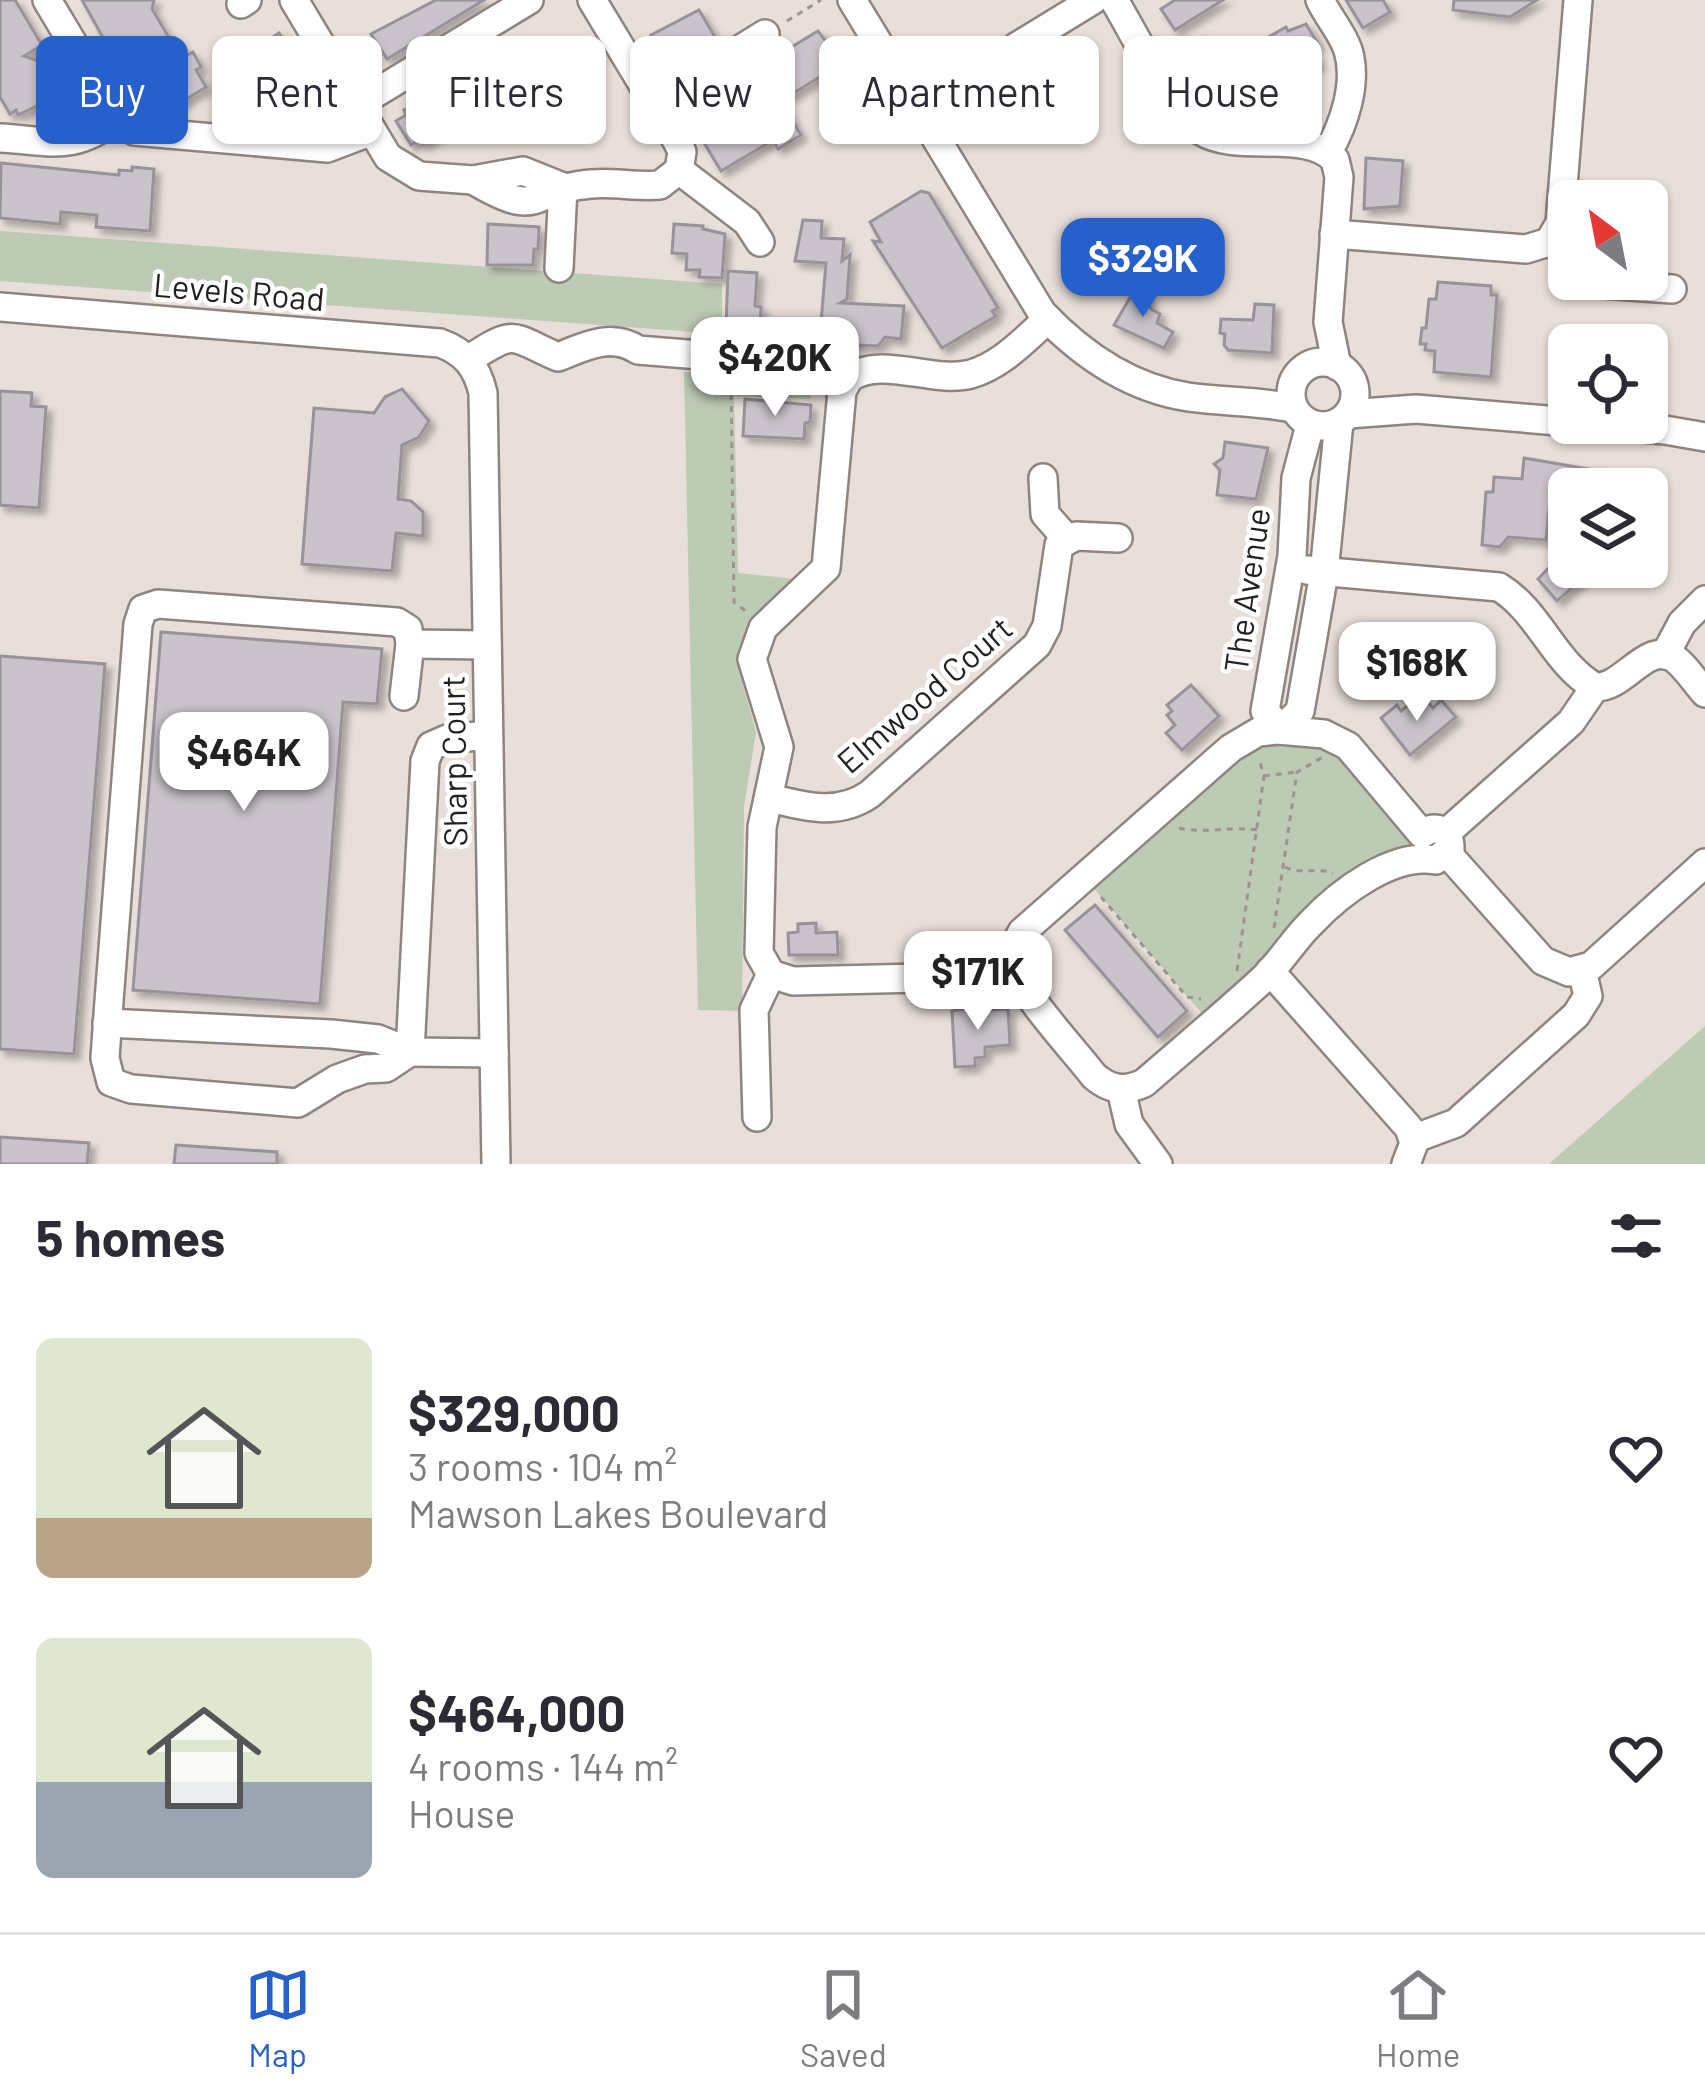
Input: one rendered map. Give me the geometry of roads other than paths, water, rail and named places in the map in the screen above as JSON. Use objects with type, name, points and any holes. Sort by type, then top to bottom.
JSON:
[{"type":"street","points":[[47,0],[69,36]]},
{"type":"street","points":[[294,0],[315,36]]},
{"type":"street","points":[[382,89],[529,0]]},
{"type":"street","points":[[592,0],[630,63]]},
{"type":"street","points":[[852,0],[1048,319],[1073,346],[1135,382],[1186,397],[1230,399],[1323,417],[1416,409],[1548,423]]},
{"type":"street","points":[[1034,36],[1093,0]]},
{"type":"street","points":[[1114,0],[1195,127],[1220,139],[1315,146],[1328,152],[1339,177],[1324,372]]},
{"type":"street","points":[[1320,0],[1346,46],[1350,63],[1345,115],[1328,152]]},
{"type":"street","points":[[1334,234],[1526,249],[1545,244],[1560,223],[1578,0]]},
{"type":"street","points":[[0,138],[36,140]]},
{"type":"street","points":[[275,144],[327,148],[338,144]]},
{"type":"street","points":[[380,144],[388,157],[409,172],[473,180],[523,171],[562,188],[660,185],[679,170],[682,152],[677,144]]},
{"type":"street","points":[[679,170],[747,222],[760,242]]},
{"type":"street","points":[[559,268],[562,188]]},
{"type":"street","points":[[1545,244],[1548,248]]},
{"type":"street","points":[[1668,289],[1672,289]]},
{"type":"street","name":"Levels Road","points":[[0,307],[440,343],[468,360]]},
{"type":"street","points":[[1014,964],[962,977],[793,981],[771,974],[759,952],[758,900],[762,827],[779,747],[756,679],[753,647],[767,622],[820,576],[827,562],[844,384],[854,374],[871,370],[950,376],[976,373],[1000,360],[1048,319]]},
{"type":"street","points":[[468,360],[499,340],[521,337],[558,357],[586,343],[628,343],[638,350],[798,363],[820,368],[844,384]]},
{"type":"street","name":"Sharp Court","points":[[468,360],[483,393],[496,1164]]},
{"type":"street","points":[[1230,399],[1324,372],[1416,409]]},
{"type":"street","points":[[1323,417],[1290,394],[1324,372]]},
{"type":"street","points":[[1323,417],[1354,400],[1324,372]]},
{"type":"street","points":[[1281,730],[1300,711],[1324,573],[1323,417]]},
{"type":"street","name":"The Avenue","points":[[1281,730],[1265,711],[1292,556],[1296,478],[1323,417]]},
{"type":"street","points":[[1668,431],[1705,437]]},
{"type":"street","points":[[1656,444],[1705,455]]},
{"type":"street","points":[[1043,478],[1045,514],[1066,538],[1118,538]]},
{"type":"street","name":"Elmwood Court","points":[[770,798],[805,807],[842,808],[886,780],[1037,645],[1047,626],[1056,553],[1066,538]]},
{"type":"street","points":[[1292,556],[1311,572],[1499,586],[1595,687],[1613,685],[1647,659],[1665,655],[1705,692]]},
{"type":"street","points":[[1665,655],[1682,623],[1705,600]]},
{"type":"street","points":[[404,696],[410,644],[408,629],[398,622],[158,604],[143,609],[138,624],[106,1072],[111,1082],[131,1089],[298,1103],[337,1079],[386,1068],[410,1052]]},
{"type":"street","points":[[410,644],[487,644]]},
{"type":"street","points":[[1595,687],[1571,722],[1435,844],[1341,897],[1270,957],[1201,1033],[1144,1083],[1121,1089],[1094,1076],[1023,983],[1014,964],[1014,947],[1022,932],[1245,738],[1281,730],[1336,739],[1356,752],[1435,844],[1543,961],[1556,969],[1582,970],[1704,866]]},
{"type":"street","points":[[410,1052],[424,761],[431,746],[447,739],[488,735]]},
{"type":"street","points":[[1270,957],[1406,1124],[1410,1152],[1456,1123],[1576,1016],[1588,996],[1582,970]]},
{"type":"street","points":[[757,1117],[754,1010],[771,974]]},
{"type":"street","points":[[107,1023],[331,1034],[378,1039],[410,1052],[494,1053]]},
{"type":"street","points":[[1121,1089],[1129,1124],[1158,1164]]}]
